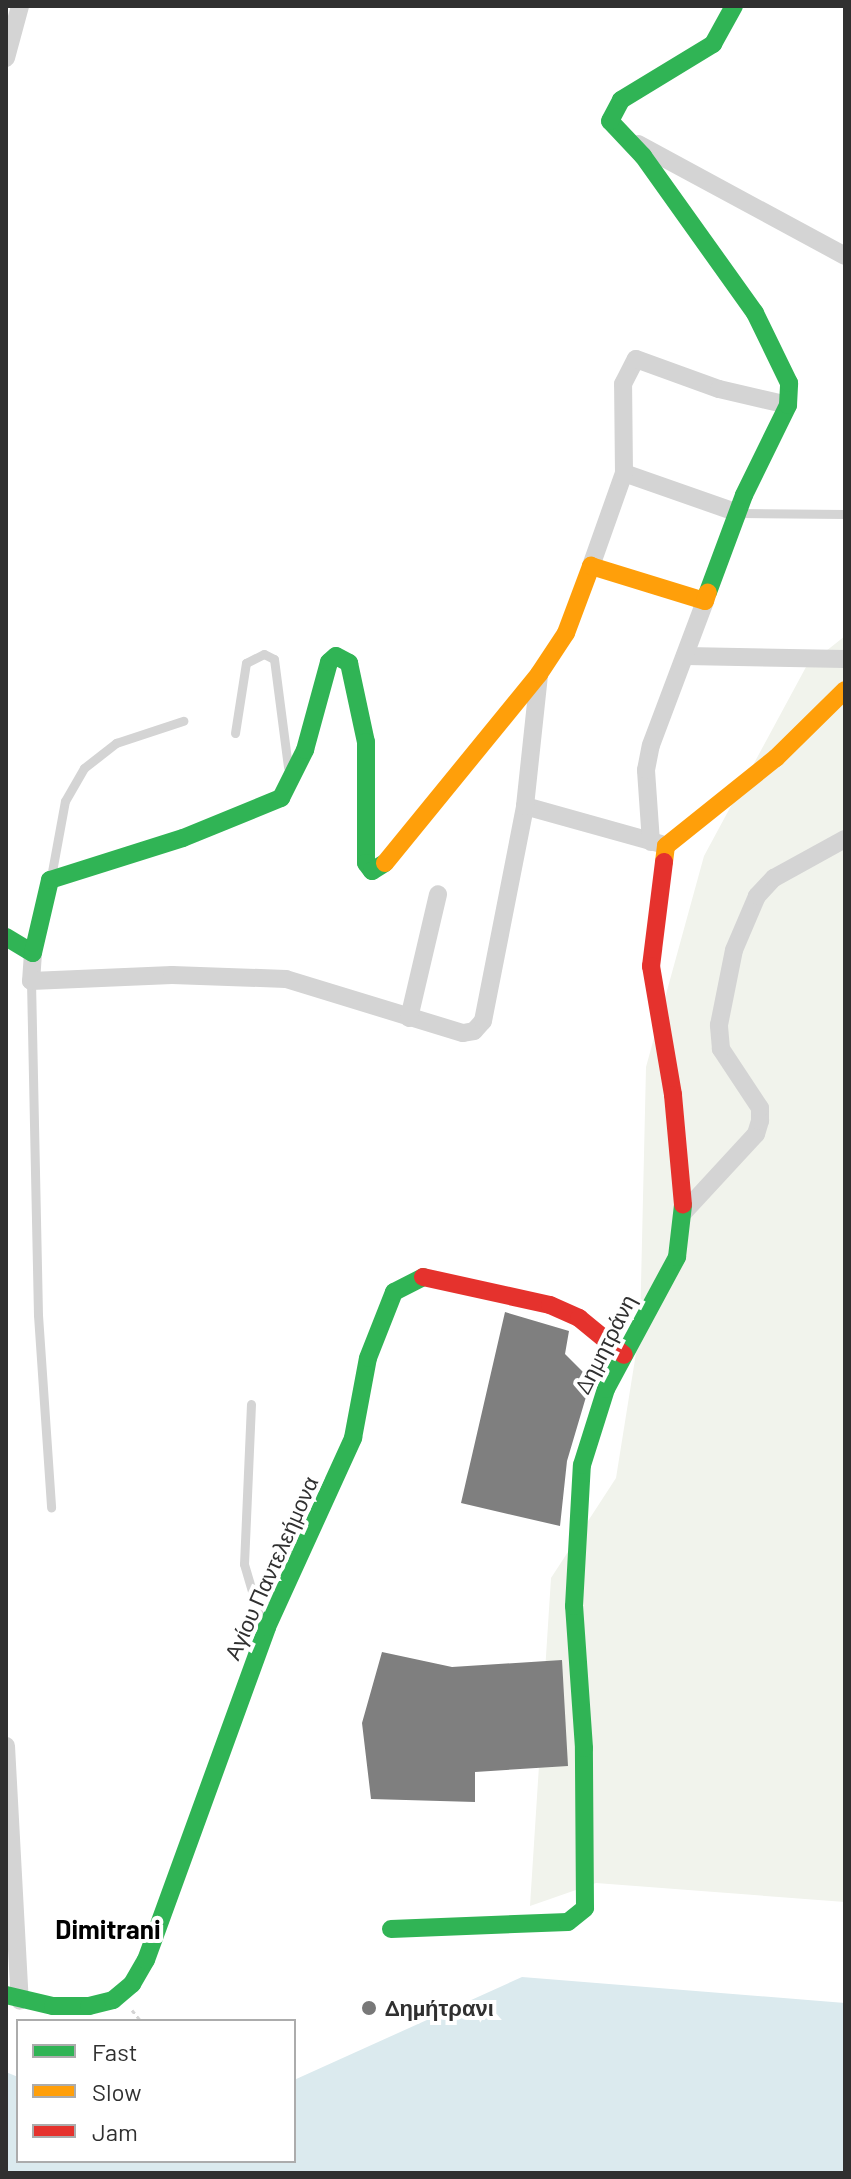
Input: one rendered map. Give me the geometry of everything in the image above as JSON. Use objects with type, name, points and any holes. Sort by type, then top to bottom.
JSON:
[{"type":"street","points":[[6,58],[20,6]]},
{"type":"street","points":[[730,7],[713,44],[695,60],[613,110],[613,129],[845,256]]},
{"type":"street","points":[[632,141],[755,313],[789,383],[788,405],[738,513],[646,770],[658,844]]},
{"type":"street","points":[[539,674],[525,806],[483,1021],[474,1031],[463,1033],[286,979],[172,975],[31,981],[33,953],[50,880],[271,805],[290,787],[329,662],[344,657],[366,742],[366,863],[372,871],[379,870],[539,674],[566,633],[624,473],[623,384],[636,359],[719,389],[788,405]]},
{"type":"street","points":[[624,473],[738,513]]},
{"type":"street","points":[[591,566],[705,601]]},
{"type":"street","points":[[686,656],[845,659]]},
{"type":"street","points":[[658,844],[776,758],[845,690]]},
{"type":"street","points":[[525,806],[658,844]]},
{"type":"street","points":[[684,1212],[756,1134],[760,1121],[760,1108],[721,1049],[719,1025],[734,950],[757,896],[774,878],[845,839]]},
{"type":"street","name":"Δημητράνη","points":[[391,1929],[568,1922],[585,1908],[584,1748],[574,1606],[582,1465],[606,1389],[677,1257],[684,1212],[673,1095],[652,985],[658,844]]},
{"type":"street","points":[[409,1018],[438,894]]},
{"type":"street","points":[[6,937],[33,953]]},
{"type":"street","name":"Αγίου Παντελεήμονα","points":[[13,1998],[89,2006],[113,2000],[132,1984],[177,1882],[265,1632],[335,1485],[353,1438],[379,1324],[394,1292],[422,1277],[550,1305],[579,1318],[624,1355]]},
{"type":"street","points":[[6,1746],[13,1998]]},
{"type":"lane","points":[[738,513],[845,514]]},
{"type":"lane","points":[[235,733],[246,663],[264,654],[274,659],[290,787]]},
{"type":"lane","points":[[50,880],[65,801],[84,768],[116,743],[183,721]]},
{"type":"lane","points":[[31,981],[38,1315],[51,1508]]},
{"type":"lane","points":[[251,1404],[244,1564],[265,1632]]},
{"type":"shaded area","points":[[845,636],[845,1902],[596,1883],[530,1906],[551,1578],[616,1478],[640,1328],[646,1067],[704,856],[806,667]]},
{"type":"shaded area","points":[[522,1977],[845,2003],[845,2173],[6,2173],[6,2072],[16,2076],[16,2163],[296,2163],[296,2079]]},
{"type":"building","points":[[505,1312],[569,1331],[565,1354],[591,1380],[567,1461],[560,1526],[461,1503]]},
{"type":"building","points":[[382,1652],[452,1667],[562,1660],[568,1766],[475,1772],[475,1802],[371,1799],[362,1723]]},
{"type":"traffic: fast","points":[[708,592],[744,495],[788,405],[789,383],[755,313],[643,156],[610,121],[621,100],[713,44],[734,6]]},
{"type":"traffic: fast","points":[[6,937],[33,953],[50,880],[183,838],[281,798],[305,750],[329,662],[336,656],[349,663],[366,742],[366,863],[372,871],[385,863]]},
{"type":"traffic: fast","points":[[391,1929],[568,1922],[585,1908],[584,1748],[574,1606],[582,1465],[606,1389],[677,1257],[683,1205]]},
{"type":"traffic: fast","points":[[6,1995],[53,2006],[89,2006],[113,2000],[132,1984],[146,1960],[267,1627],[353,1438],[368,1358],[394,1292],[423,1277]]},
{"type":"traffic: slow","points":[[385,863],[539,674],[566,633],[591,566],[705,601],[708,592]]},
{"type":"traffic: slow","points":[[664,862],[666,846],[776,758],[845,690]]},
{"type":"traffic: jam","points":[[664,862],[651,966],[673,1095],[683,1205]]},
{"type":"traffic: jam","points":[[423,1277],[550,1305],[579,1318],[624,1355]]},
{"type":"place","name":"Δημήτρανι","points":[[369,2008]]},
{"type":"district","name":"Dimitrani","points":[[108,1929]]}]
